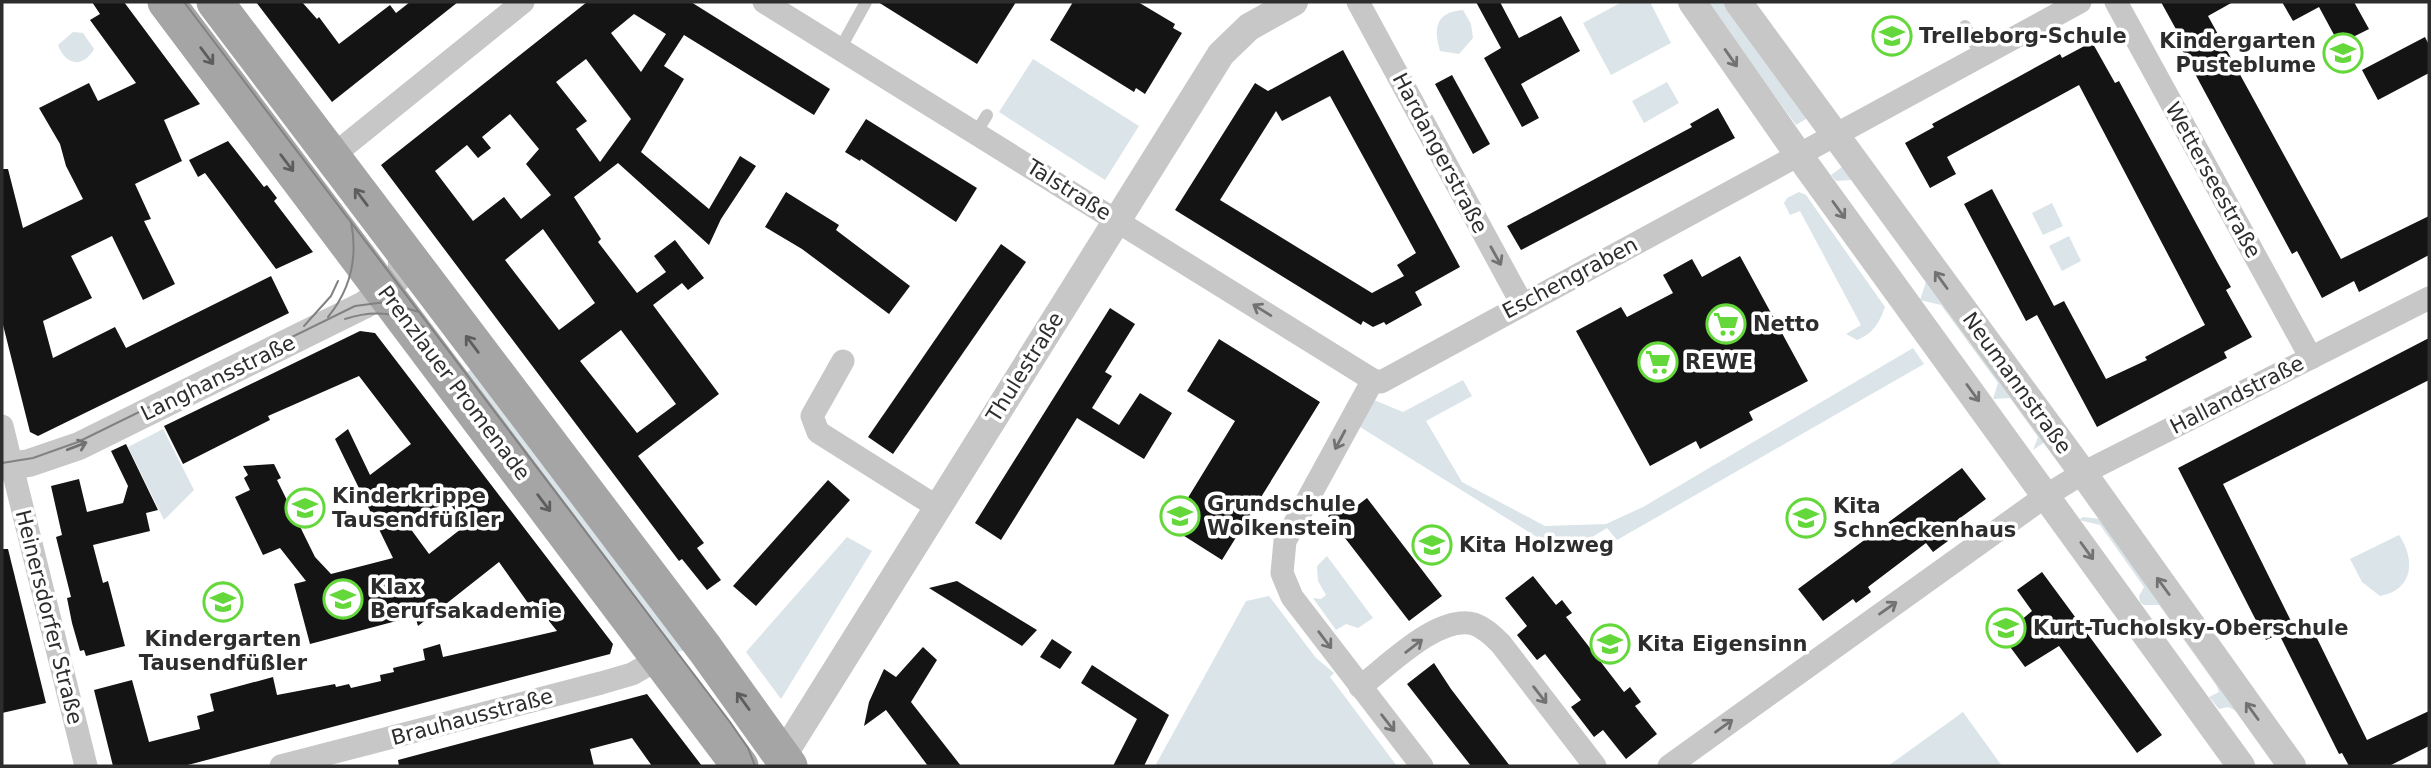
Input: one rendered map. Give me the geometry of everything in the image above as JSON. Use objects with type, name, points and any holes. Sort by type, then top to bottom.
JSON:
[{"type":"main road","name":"Prenzlauer Promenade","points":[[166,2],[740,766]]},
{"type":"main road","name":"Prenzlauer Promenade","points":[[215,2],[705,649],[786,762]]},
{"type":"street","points":[[331,157],[523,2]]},
{"type":"street","name":"Talstraße","points":[[764,2],[841,49],[982,124],[1116,220],[1373,380]]},
{"type":"street","name":"Thulestraße","points":[[786,762],[937,508],[1221,54],[1250,27],[1294,2]]},
{"type":"street","name":"Hardangerstraße","points":[[1358,2],[1522,304]]},
{"type":"street","name":"Neumannstraße","points":[[1692,2],[1798,155],[2241,766]]},
{"type":"street","name":"Neumannstraße","points":[[1738,2],[2083,473],[2292,766]]},
{"type":"street","name":"Eschengraben","points":[[1373,380],[1381,382],[2080,2]]},
{"type":"street","name":"Wetterseestraße","points":[[2116,2],[2311,358]]},
{"type":"street","points":[[385,291],[402,273],[402,251]]},
{"type":"street","name":"Langhansstraße","points":[[5,472],[79,446],[240,369],[385,291]]},
{"type":"street","name":"Hallandstraße","points":[[2047,495],[2083,473],[2429,298]]},
{"type":"street","points":[[843,361],[812,416],[818,432],[937,508]]},
{"type":"street","points":[[1373,380],[1285,541],[1282,573],[1292,597],[1422,766]]},
{"type":"street","name":"Heinersdorfer Straße","points":[[2,426],[5,472],[86,766]]},
{"type":"street","points":[[1669,766],[2047,495]]},
{"type":"street","points":[[1360,687],[1435,630],[1456,624],[1473,624],[1488,631],[1501,644],[1595,766]]},
{"type":"street","name":"Brauhausstraße","points":[[281,766],[611,680],[632,674],[660,658]]},
{"type":"lane","points":[[841,49],[866,2]]},
{"type":"lane","points":[[1965,26],[1981,55]]},
{"type":"shaded area","points":[[1622,2],[1650,2],[1671,43],[1611,75],[1583,23]]},
{"type":"shaded area","points":[[1708,2],[1727,2],[1811,116],[1796,125],[1722,26]]},
{"type":"shaded area","points":[[1463,10],[1471,24],[1473,38],[1459,54],[1440,51],[1437,35],[1439,23],[1447,14]]},
{"type":"shaded area","points":[[73,32],[83,33],[94,49],[80,62],[65,57],[58,45]]},
{"type":"shaded area","points":[[1033,59],[1139,126],[1105,180],[999,112]]},
{"type":"shaded area","points":[[1667,82],[1679,103],[1644,123],[1632,101]]},
{"type":"shaded area","points":[[1846,164],[2045,442],[2033,450],[2038,437],[2010,398],[1993,399],[1998,383],[1941,305],[1920,300],[1926,282],[1852,180],[1836,181],[1831,175]]},
{"type":"shaded area","points":[[1799,192],[1806,195],[1885,307],[1875,327],[1857,340],[1846,334],[1861,325],[1800,211],[1790,215],[1784,203],[1787,198]]},
{"type":"shaded area","points":[[2052,203],[2063,226],[2043,235],[2032,213]]},
{"type":"shaded area","points":[[2069,236],[2081,261],[2062,271],[2049,246]]},
{"type":"shaded area","points":[[1913,348],[1924,364],[1617,540],[1607,528],[1571,550],[1560,537],[1540,539],[1360,427],[1374,400],[1403,412],[1463,380],[1472,396],[1426,421],[1462,482],[1545,526],[1606,524],[1643,507]]},
{"type":"shaded area","points":[[475,366],[692,649],[671,653],[462,376]]},
{"type":"shaded area","points":[[163,429],[194,490],[164,520],[128,447]]},
{"type":"shaded area","points":[[2083,517],[2102,519],[2236,711],[2228,707],[2219,709],[2209,697],[2219,692],[2216,685],[2159,605],[2144,605],[2140,602],[2139,596],[2144,587],[2100,525],[2079,520]]},
{"type":"shaded area","points":[[2399,535],[2408,554],[2408,573],[2399,587],[2380,596],[2362,582],[2350,559]]},
{"type":"shaded area","points":[[847,537],[872,551],[781,699],[746,652]]},
{"type":"shaded area","points":[[1327,556],[1373,618],[1358,628],[1346,624],[1336,630],[1313,598],[1321,599],[1326,595],[1318,581],[1317,566]]},
{"type":"shaded area","points":[[1269,596],[1316,658],[1334,673],[1330,677],[1397,766],[1155,766],[1246,601]]},
{"type":"shaded area","points":[[1963,712],[2002,766],[1888,766]]},
{"type":"building","points":[[92,2],[124,2],[200,104],[164,120],[182,161],[135,184],[151,219],[144,221],[175,284],[143,300],[112,236],[71,256],[92,298],[43,321],[53,358],[115,327],[126,348],[271,276],[289,313],[38,436],[30,432],[2,321],[2,169],[8,169],[23,228],[83,199],[66,166],[60,144],[39,108],[89,83],[98,101],[136,83],[90,20],[100,14]]},
{"type":"building","points":[[256,2],[302,2],[317,19],[319,17],[339,44],[390,5],[396,13],[410,2],[458,2],[332,102]]},
{"type":"building","points":[[587,2],[691,2],[830,89],[814,115],[684,35],[664,66],[684,79],[641,152],[709,209],[740,156],[756,166],[721,219],[709,245],[618,163],[574,197],[601,239],[598,242],[637,293],[666,272],[654,256],[675,240],[704,278],[688,290],[682,283],[653,305],[719,394],[638,456],[704,543],[697,548],[721,580],[707,590],[682,559],[679,561],[381,165]],"holes":[[[634,14],[666,34],[641,72],[611,33]],[[586,59],[631,119],[600,162],[576,129],[587,121],[556,82]],[[510,114],[539,149],[526,164],[551,195],[521,219],[504,197],[473,221],[435,171],[467,145],[478,158],[491,148],[482,137]],[[543,229],[595,303],[559,330],[505,260]],[[621,330],[676,404],[637,433],[580,361]]]},
{"type":"building","points":[[878,2],[1016,2],[977,64]]},
{"type":"building","points":[[1073,2],[1138,2],[1175,24],[1173,28],[1182,33],[1145,94],[1136,88],[1134,92],[1050,40]]},
{"type":"building","points":[[1476,2],[1500,2],[1519,38],[1561,16],[1580,51],[1521,84],[1539,118],[1522,127],[1484,58],[1501,48]]},
{"type":"building","points":[[2161,2],[2233,2],[2208,16],[2341,259],[2429,216],[2429,255],[2359,292],[2354,281],[2322,298],[2297,251],[2292,254],[2179,44],[2183,42]]},
{"type":"building","points":[[2282,2],[2354,2],[2369,29],[2339,44],[2319,7],[2293,21]]},
{"type":"building","points":[[2425,37],[2429,45],[2429,73],[2378,100],[2362,70]]},
{"type":"building","points":[[2092,42],[2115,83],[2119,81],[2231,287],[2226,290],[2252,337],[2224,352],[2227,358],[2097,427],[2037,315],[2026,321],[1964,204],[1992,189],[2054,306],[2064,301],[2106,379],[2147,360],[2145,357],[2205,325],[2079,85],[1947,157],[1956,174],[1930,188],[1905,143],[1934,127],[1932,124],[2060,54],[2062,58]]},
{"type":"building","points":[[1343,50],[1460,267],[1415,292],[1422,305],[1386,325],[1384,322],[1373,327],[1363,321],[1361,325],[1175,210],[1255,83],[1268,91]],"holes":[[[1330,96],[1416,253],[1397,265],[1404,276],[1372,293],[1220,200],[1276,111],[1282,121]]]},
{"type":"building","points":[[1452,75],[1490,144],[1473,154],[1435,84]]},
{"type":"building","points":[[1718,108],[1735,138],[1521,250],[1507,226],[1692,127],[1690,124]]},
{"type":"building","points":[[866,119],[977,188],[956,222],[861,159],[860,161],[845,152]]},
{"type":"building","points":[[228,141],[264,187],[267,185],[277,198],[274,201],[313,252],[276,269],[205,173],[198,177],[189,160]]},
{"type":"building","points":[[786,192],[839,225],[836,230],[910,286],[889,314],[802,249],[765,227]]},
{"type":"building","points":[[1001,244],[1026,262],[893,454],[868,437]]},
{"type":"building","points":[[1740,256],[1808,381],[1749,412],[1753,420],[1700,449],[1696,441],[1650,466],[1576,331],[1621,307],[1627,317],[1673,293],[1663,275],[1692,259],[1702,277]]},
{"type":"building","points":[[1110,308],[1135,324],[1105,372],[1112,376],[1092,408],[1119,425],[1140,393],[1172,413],[1144,459],[1077,418],[1001,540],[975,523]]},
{"type":"building","points":[[360,331],[375,333],[613,644],[610,654],[184,766],[113,766],[94,690],[132,680],[149,742],[200,729],[197,716],[214,711],[210,694],[273,677],[277,695],[335,684],[336,687],[349,684],[351,688],[381,681],[380,675],[394,672],[393,668],[425,660],[423,649],[440,644],[443,657],[557,631],[533,601],[528,603],[499,562],[418,626],[415,616],[310,644],[294,584],[306,581],[280,548],[263,555],[235,497],[250,490],[244,478],[248,475],[243,466],[274,464],[281,478],[277,480],[315,557],[331,574],[393,558],[335,439],[348,429],[370,475],[411,444],[359,376],[268,416],[270,420],[183,464],[164,426]],"holes":[[[447,500],[466,525],[429,554],[410,528]]]},
{"type":"building","points":[[2429,338],[2429,380],[2223,484],[2294,627],[2308,620],[2367,740],[2429,711],[2429,746],[2389,766],[2349,766],[2342,753],[2339,754],[2279,634],[2266,640],[2178,468]]},
{"type":"building","points":[[1219,339],[1320,402],[1222,560],[1170,527],[1235,421],[1187,391]]},
{"type":"building","points":[[126,444],[158,510],[146,513],[150,531],[93,545],[103,583],[108,581],[125,646],[86,656],[84,650],[80,651],[72,623],[67,598],[71,597],[56,537],[62,535],[51,486],[79,479],[87,512],[123,503],[128,486],[111,451]]},
{"type":"building","points":[[1962,468],[1986,499],[1956,521],[1959,526],[1945,537],[1948,541],[1933,552],[1926,543],[1868,587],[1871,592],[1856,603],[1853,599],[1823,621],[1798,589]]},
{"type":"building","points":[[828,480],[850,500],[756,606],[733,586]]},
{"type":"building","points":[[1367,498],[1442,596],[1409,621],[1328,516],[1348,501],[1354,508]]},
{"type":"building","points":[[2,549],[8,549],[46,703],[2,713]]},
{"type":"building","points":[[2042,572],[2162,735],[2137,753],[2059,646],[2025,667],[2002,636],[2032,611],[2017,590]]},
{"type":"building","points":[[1533,576],[1556,605],[1562,600],[1572,613],[1566,617],[1624,692],[1630,687],[1641,702],[1635,706],[1657,734],[1626,759],[1603,730],[1594,737],[1571,707],[1581,700],[1545,654],[1537,660],[1517,635],[1527,626],[1505,598]]},
{"type":"building","points":[[957,581],[1037,630],[1022,646],[929,588]]},
{"type":"building","points":[[1052,639],[1072,652],[1060,669],[1040,657]]},
{"type":"building","points":[[923,647],[937,660],[911,702],[961,766],[928,766],[886,710],[864,726],[869,702],[884,669],[896,677]]},
{"type":"building","points":[[1434,663],[1510,766],[1471,766],[1407,684]]},
{"type":"building","points":[[1092,665],[1169,715],[1144,766],[1113,766],[1137,719],[1081,683]]},
{"type":"building","points":[[647,694],[702,766],[652,766],[632,738],[590,749],[594,766],[399,766],[398,760]]},
{"type":"tram line","points":[[184,2],[730,722],[748,748],[755,766]]},
{"type":"tram line","points":[[328,317],[342,296],[353,260],[351,222]]},
{"type":"tram line","points":[[304,326],[331,296],[338,281]]},
{"type":"tram line","points":[[2,463],[33,458],[78,442],[355,306],[386,302],[419,312]]},
{"type":"tram line","points":[[345,319],[367,314],[388,314],[408,319],[428,330]]},
{"type":"place","name":"Trelleborg-Schule","points":[[1892,36]]},
{"type":"place","name":"Kindergarten Pusteblume","points":[[2343,53]]},
{"type":"place","name":"Netto","points":[[1726,324]]},
{"type":"place","name":"REWE","points":[[1658,362]]},
{"type":"place","name":"Kinderkrippe Tausendfüßler","points":[[305,508]]},
{"type":"place","name":"Grundschule Wolkenstein","points":[[1180,516]]},
{"type":"place","name":"Kita Schneckenhaus","points":[[1806,518]]},
{"type":"place","name":"Kita Holzweg","points":[[1432,545]]},
{"type":"place","name":"Klax Berufsakademie","points":[[343,599]]},
{"type":"place","name":"Kindergarten Tausendfüßler","points":[[223,602]]},
{"type":"place","name":"Kurt-Tucholsky-Oberschule","points":[[2006,628]]},
{"type":"place","name":"Kita Eigensinn","points":[[1610,644]]}]
